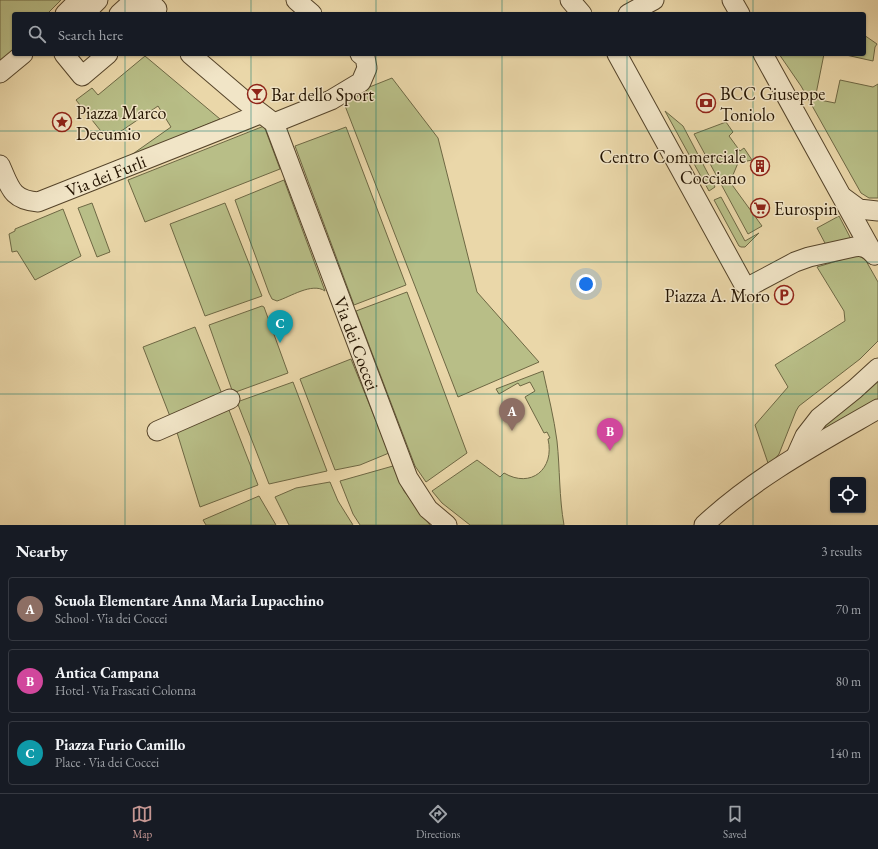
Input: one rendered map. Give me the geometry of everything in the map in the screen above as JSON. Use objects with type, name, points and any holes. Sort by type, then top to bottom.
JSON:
[{"type":"street","points":[[67,12],[80,0]]},
{"type":"street","points":[[86,12],[98,0]]},
{"type":"street","points":[[148,0],[157,9],[154,12]]},
{"type":"street","points":[[296,0],[310,12]]},
{"type":"street","points":[[570,0],[580,12]]},
{"type":"street","points":[[632,12],[654,0]]},
{"type":"street","points":[[732,0],[739,12]]},
{"type":"street","points":[[121,12],[130,4],[140,12]]},
{"type":"street","points":[[0,73],[21,56]]},
{"type":"street","points":[[66,56],[82,76],[106,56]]},
{"type":"street","points":[[192,56],[258,115]]},
{"type":"street","name":"Via dei Furli","points":[[0,165],[16,196],[26,201],[38,202],[70,199],[258,115],[331,100],[361,82],[367,68],[365,57],[363,56]]},
{"type":"street","points":[[618,56],[743,283],[750,286],[795,262],[809,257],[860,246],[867,248],[876,258]]},
{"type":"street","points":[[764,56],[876,258]]},
{"type":"street","name":"Via dei Coccei","points":[[258,115],[284,151],[408,478],[428,509],[447,525]]},
{"type":"street","points":[[844,198],[859,209],[878,211]]},
{"type":"street","points":[[796,456],[805,436],[819,418],[878,368]]},
{"type":"street","points":[[157,431],[230,399]]},
{"type":"street","points":[[704,525],[735,498],[796,456],[878,409]]},
{"type":"green space","points":[[0,0],[61,0],[49,12],[12,12],[12,50],[0,62]]},
{"type":"green space","points":[[866,36],[877,44],[875,47],[873,61],[850,56],[866,56]]},
{"type":"green space","points":[[145,56],[220,119],[127,158],[171,127],[158,106],[108,140],[76,100],[92,88],[98,95]]},
{"type":"green space","points":[[780,56],[824,56],[815,99],[835,103],[840,80],[873,87],[878,84],[878,198],[869,198],[861,193],[801,86]]},
{"type":"green space","points":[[392,78],[438,138],[477,292],[539,362],[458,397],[342,98]]},
{"type":"green space","points":[[665,111],[683,126],[715,187],[709,191]]},
{"type":"green space","points":[[726,122],[733,132],[729,136],[740,151],[744,148],[752,160],[738,163],[730,182],[762,226],[748,234],[694,134]]},
{"type":"green space","points":[[264,126],[280,169],[145,222],[128,180]]},
{"type":"green space","points":[[346,127],[406,285],[354,305],[295,146]]},
{"type":"green space","points":[[284,180],[325,291],[314,288],[308,289],[277,301],[272,299],[269,293],[235,200]]},
{"type":"green space","points":[[721,197],[745,241],[759,233],[745,247],[739,246],[714,200]]},
{"type":"green space","points":[[92,203],[110,252],[97,257],[78,208]]},
{"type":"green space","points":[[225,203],[262,296],[205,316],[170,224]]},
{"type":"green space","points":[[63,209],[81,256],[35,280],[17,251],[12,252],[9,234],[15,231],[15,229]]},
{"type":"green space","points":[[839,216],[851,239],[826,245],[817,228]]},
{"type":"green space","points":[[854,256],[859,256],[865,259],[878,282],[878,341],[860,359],[799,406],[779,454],[769,466],[755,425],[788,387],[775,365],[845,321],[844,311],[817,267]]},
{"type":"green space","points":[[407,292],[467,453],[426,482],[415,466],[356,311]]},
{"type":"green space","points":[[262,306],[264,307],[288,373],[233,393],[209,325]]},
{"type":"green space","points":[[195,327],[224,399],[171,419],[143,347]]},
{"type":"green space","points":[[351,359],[389,453],[360,465],[335,470],[300,379]]},
{"type":"green space","points":[[543,371],[557,441],[561,504],[564,525],[470,525],[442,503],[432,491],[477,460],[500,477],[504,473],[523,479],[532,477],[539,473],[548,459],[548,439],[550,438],[547,432],[544,433],[525,397],[535,391],[530,382],[520,386],[518,383],[499,394],[496,389]]},
{"type":"green space","points":[[878,381],[878,402],[818,436],[823,427]]},
{"type":"green space","points":[[293,382],[327,471],[269,484],[237,402]]},
{"type":"green space","points":[[227,405],[258,485],[200,507],[175,426]]},
{"type":"green space","points":[[393,466],[404,491],[430,525],[360,525],[353,514],[340,481]]},
{"type":"green space","points":[[330,482],[338,501],[353,525],[289,525],[275,497],[296,488]]},
{"type":"green space","points":[[259,496],[276,525],[206,525],[203,520]]},
{"type":"place","name":"Bar dello Sport","points":[[257,94]]},
{"type":"place","name":"BCC Giuseppe Toniolo","points":[[706,103]]},
{"type":"place","name":"Piazza Marco Decumio","points":[[62,122]]},
{"type":"place","name":"Centro Commerciale Cocciano","points":[[760,166]]},
{"type":"place","name":"Eurospin","points":[[760,208]]},
{"type":"place","name":"Piazza A. Moro","points":[[784,295]]},
{"type":"place","name":"Piazza Furio Camillo","points":[[280,343]]},
{"type":"place","name":"Scuola Elementare Anna Maria Lupacchino","points":[[512,431]]},
{"type":"place","name":"Antica Campana","points":[[610,451]]}]
